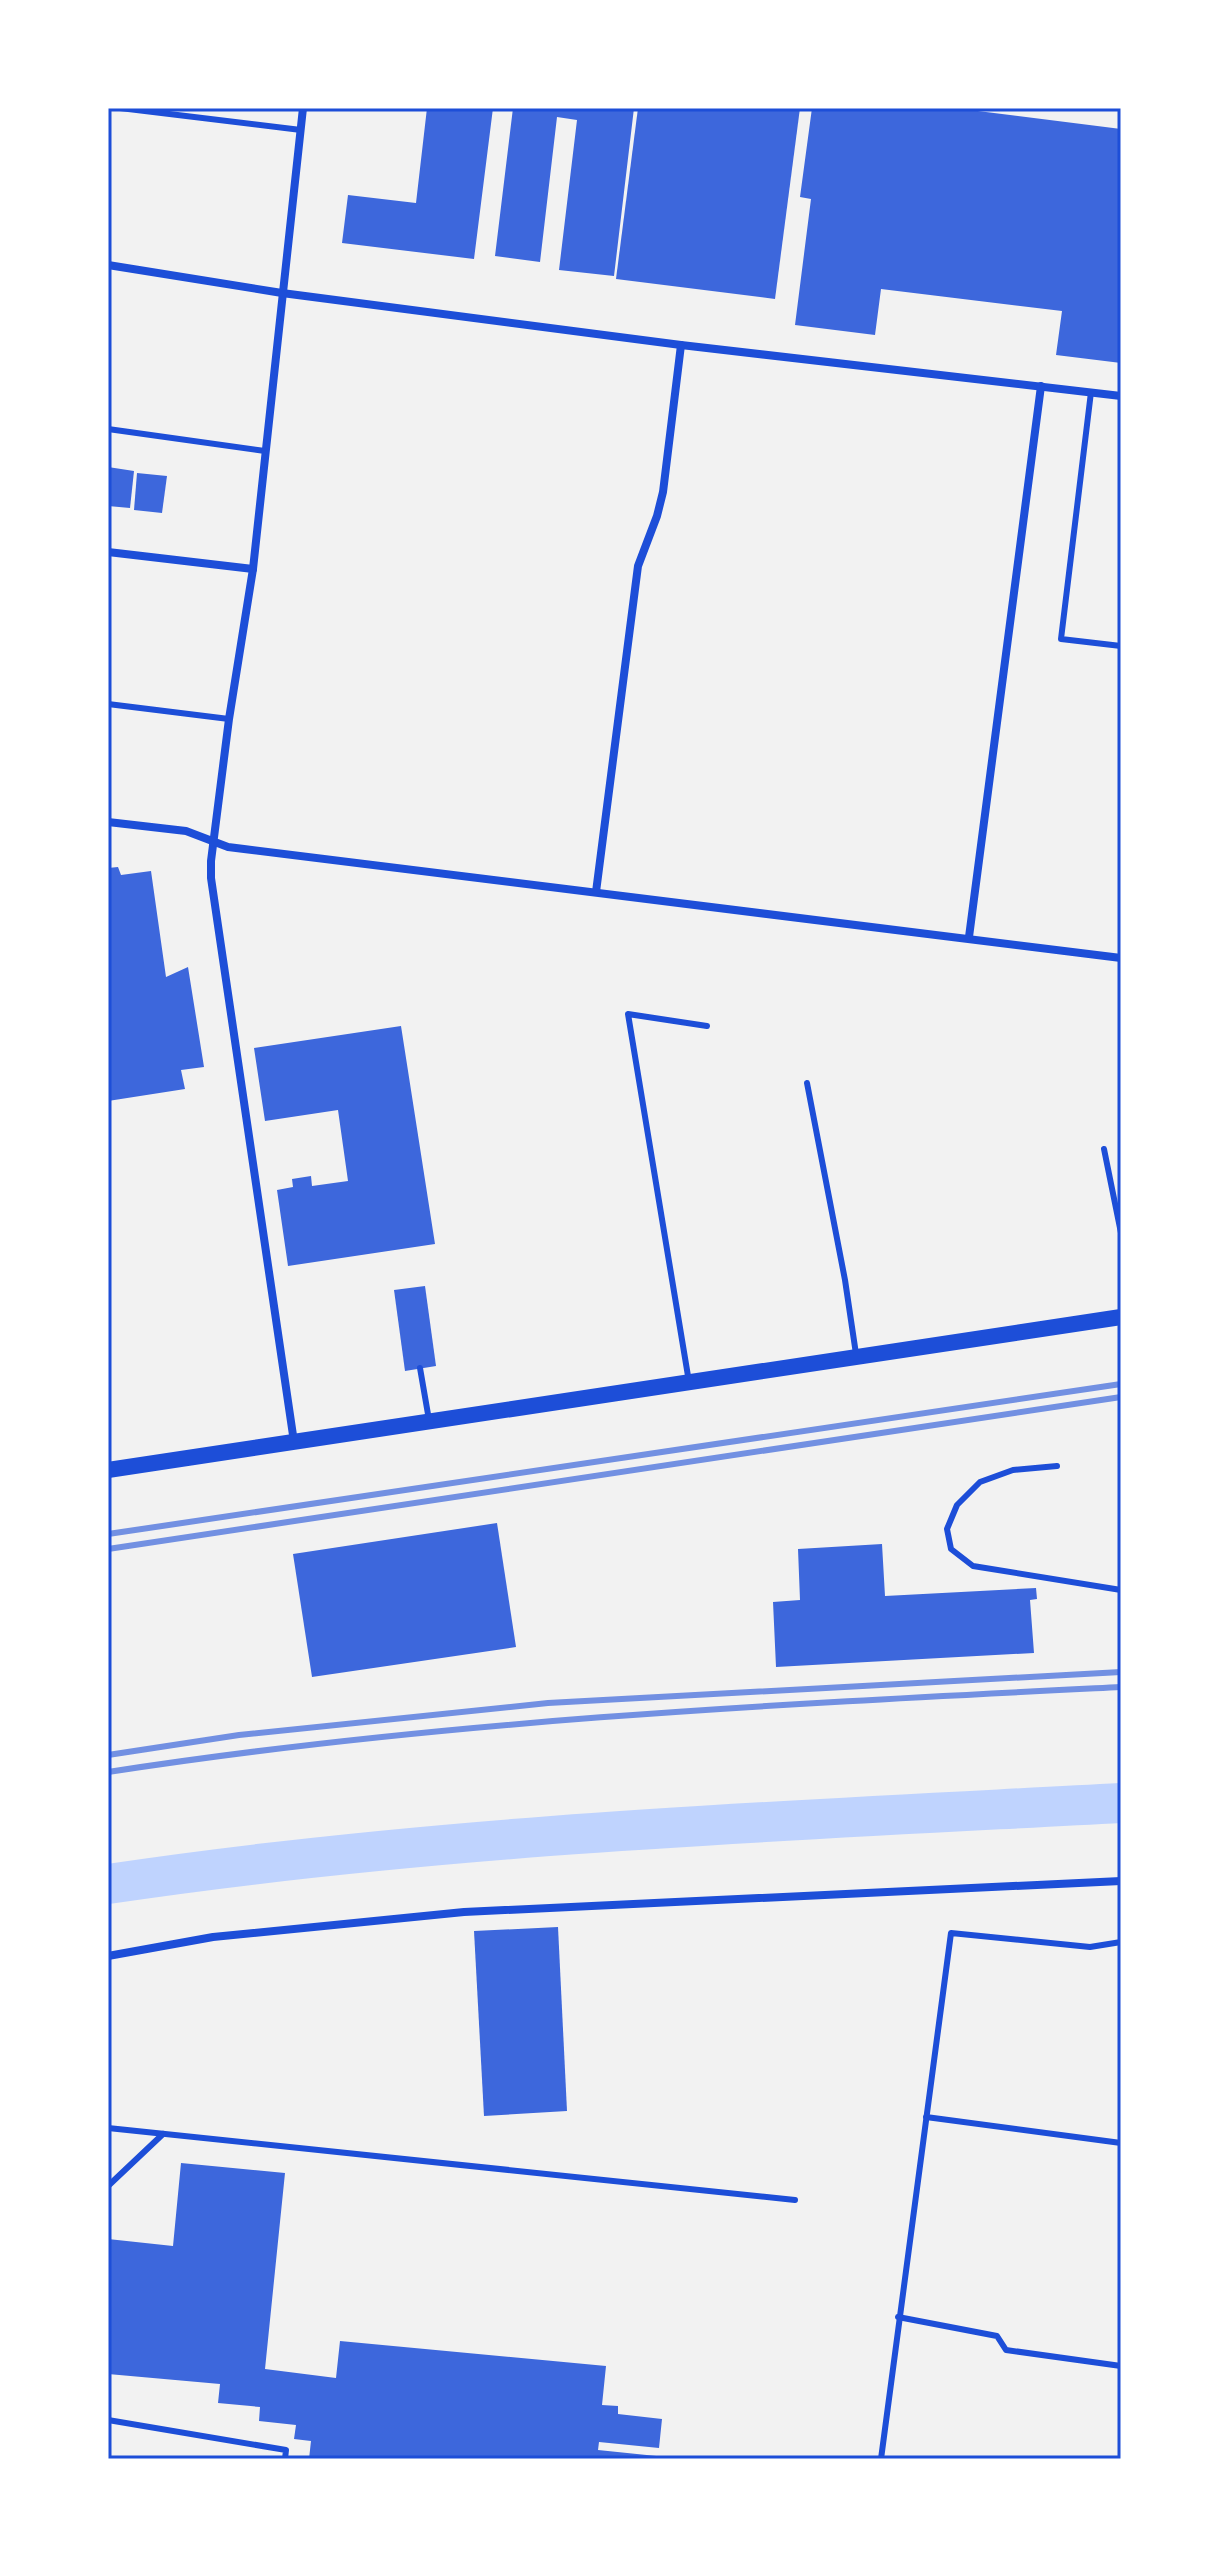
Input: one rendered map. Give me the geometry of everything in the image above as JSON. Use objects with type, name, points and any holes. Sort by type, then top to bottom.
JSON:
[{"type":"main road","points":[[108,1470],[1121,1317]]},
{"type":"street","points":[[294,1442],[211,878],[229,719],[253,569],[303,108]]},
{"type":"street","points":[[108,265],[282,293],[681,345],[1121,396]]},
{"type":"street","points":[[596,892],[638,566],[663,492],[681,345]]},
{"type":"street","points":[[969,937],[1041,386]]},
{"type":"street","points":[[108,552],[253,569]]},
{"type":"street","points":[[108,822],[186,831],[213,842],[244,849],[1121,958]]},
{"type":"street","points":[[108,1956],[213,1937],[464,1912],[1121,1881]]},
{"type":"lane","points":[[120,108],[301,130]]},
{"type":"lane","points":[[1091,392],[1061,639],[1121,646]]},
{"type":"lane","points":[[108,429],[265,451]]},
{"type":"lane","points":[[108,704],[229,719]]},
{"type":"lane","points":[[689,1382],[628,1014],[707,1026]]},
{"type":"lane","points":[[807,1083],[845,1280],[856,1358]]},
{"type":"lane","points":[[1104,1149],[1121,1233]]},
{"type":"lane","points":[[420,1368],[429,1422]]},
{"type":"lane","points":[[1057,1466],[1013,1470],[980,1482],[957,1505],[947,1529],[951,1549],[973,1566],[1121,1590]]},
{"type":"lane","points":[[881,2459],[951,1933],[1090,1947],[1121,1942]]},
{"type":"lane","points":[[926,2117],[1121,2143]]},
{"type":"lane","points":[[108,2128],[795,2200]]},
{"type":"lane","points":[[108,2186],[163,2134]]},
{"type":"lane","points":[[898,2317],[997,2336],[1006,2350],[1121,2366]]},
{"type":"lane","points":[[108,2420],[286,2450],[285,2459]]},
{"type":"building","points":[[427,108],[493,108],[474,259],[342,243],[348,195],[416,203]]},
{"type":"building","points":[[513,108],[634,108],[614,276],[559,270],[577,120],[557,117],[540,262],[495,256]]},
{"type":"building","points":[[638,108],[800,108],[775,299],[616,279]]},
{"type":"building","points":[[812,108],[954,108],[1121,129],[1121,363],[1056,355],[1062,311],[881,289],[875,335],[795,325],[811,199],[800,197]]},
{"type":"building","points":[[108,467],[134,471],[130,508],[108,506]]},
{"type":"building","points":[[137,473],[167,476],[162,513],[134,510]]},
{"type":"building","points":[[118,867],[121,875],[151,871],[166,977],[188,967],[204,1067],[181,1070],[185,1089],[108,1101],[108,868]]},
{"type":"building","points":[[401,1026],[435,1244],[288,1266],[277,1190],[293,1187],[292,1179],[311,1176],[312,1186],[348,1181],[338,1110],[265,1121],[254,1048]]},
{"type":"building","points":[[425,1286],[436,1366],[405,1371],[394,1290]]},
{"type":"building","points":[[497,1523],[516,1647],[312,1677],[293,1554]]},
{"type":"building","points":[[882,1544],[885,1596],[1036,1588],[1037,1599],[1030,1600],[1034,1653],[776,1667],[773,1602],[800,1600],[798,1549]]},
{"type":"building","points":[[558,1927],[567,2111],[484,2116],[474,1931]]},
{"type":"building","points":[[181,2163],[285,2173],[265,2369],[336,2378],[340,2341],[606,2366],[602,2405],[618,2406],[618,2414],[662,2419],[659,2448],[599,2442],[598,2450],[666,2459],[309,2459],[311,2441],[294,2439],[296,2425],[259,2421],[260,2407],[218,2403],[220,2384],[108,2374],[108,2239],[173,2246]]},
{"type":"waterway","points":[[108,1884],[234,1867],[487,1841],[740,1823],[1121,1803]]},
{"type":"railway","points":[[108,1534],[1121,1384]]},
{"type":"railway","points":[[108,1549],[1121,1397]]},
{"type":"railway","points":[[108,1755],[239,1735],[548,1703],[1121,1672]]},
{"type":"railway","points":[[108,1772],[360,1739],[613,1716],[1121,1687]]}]
